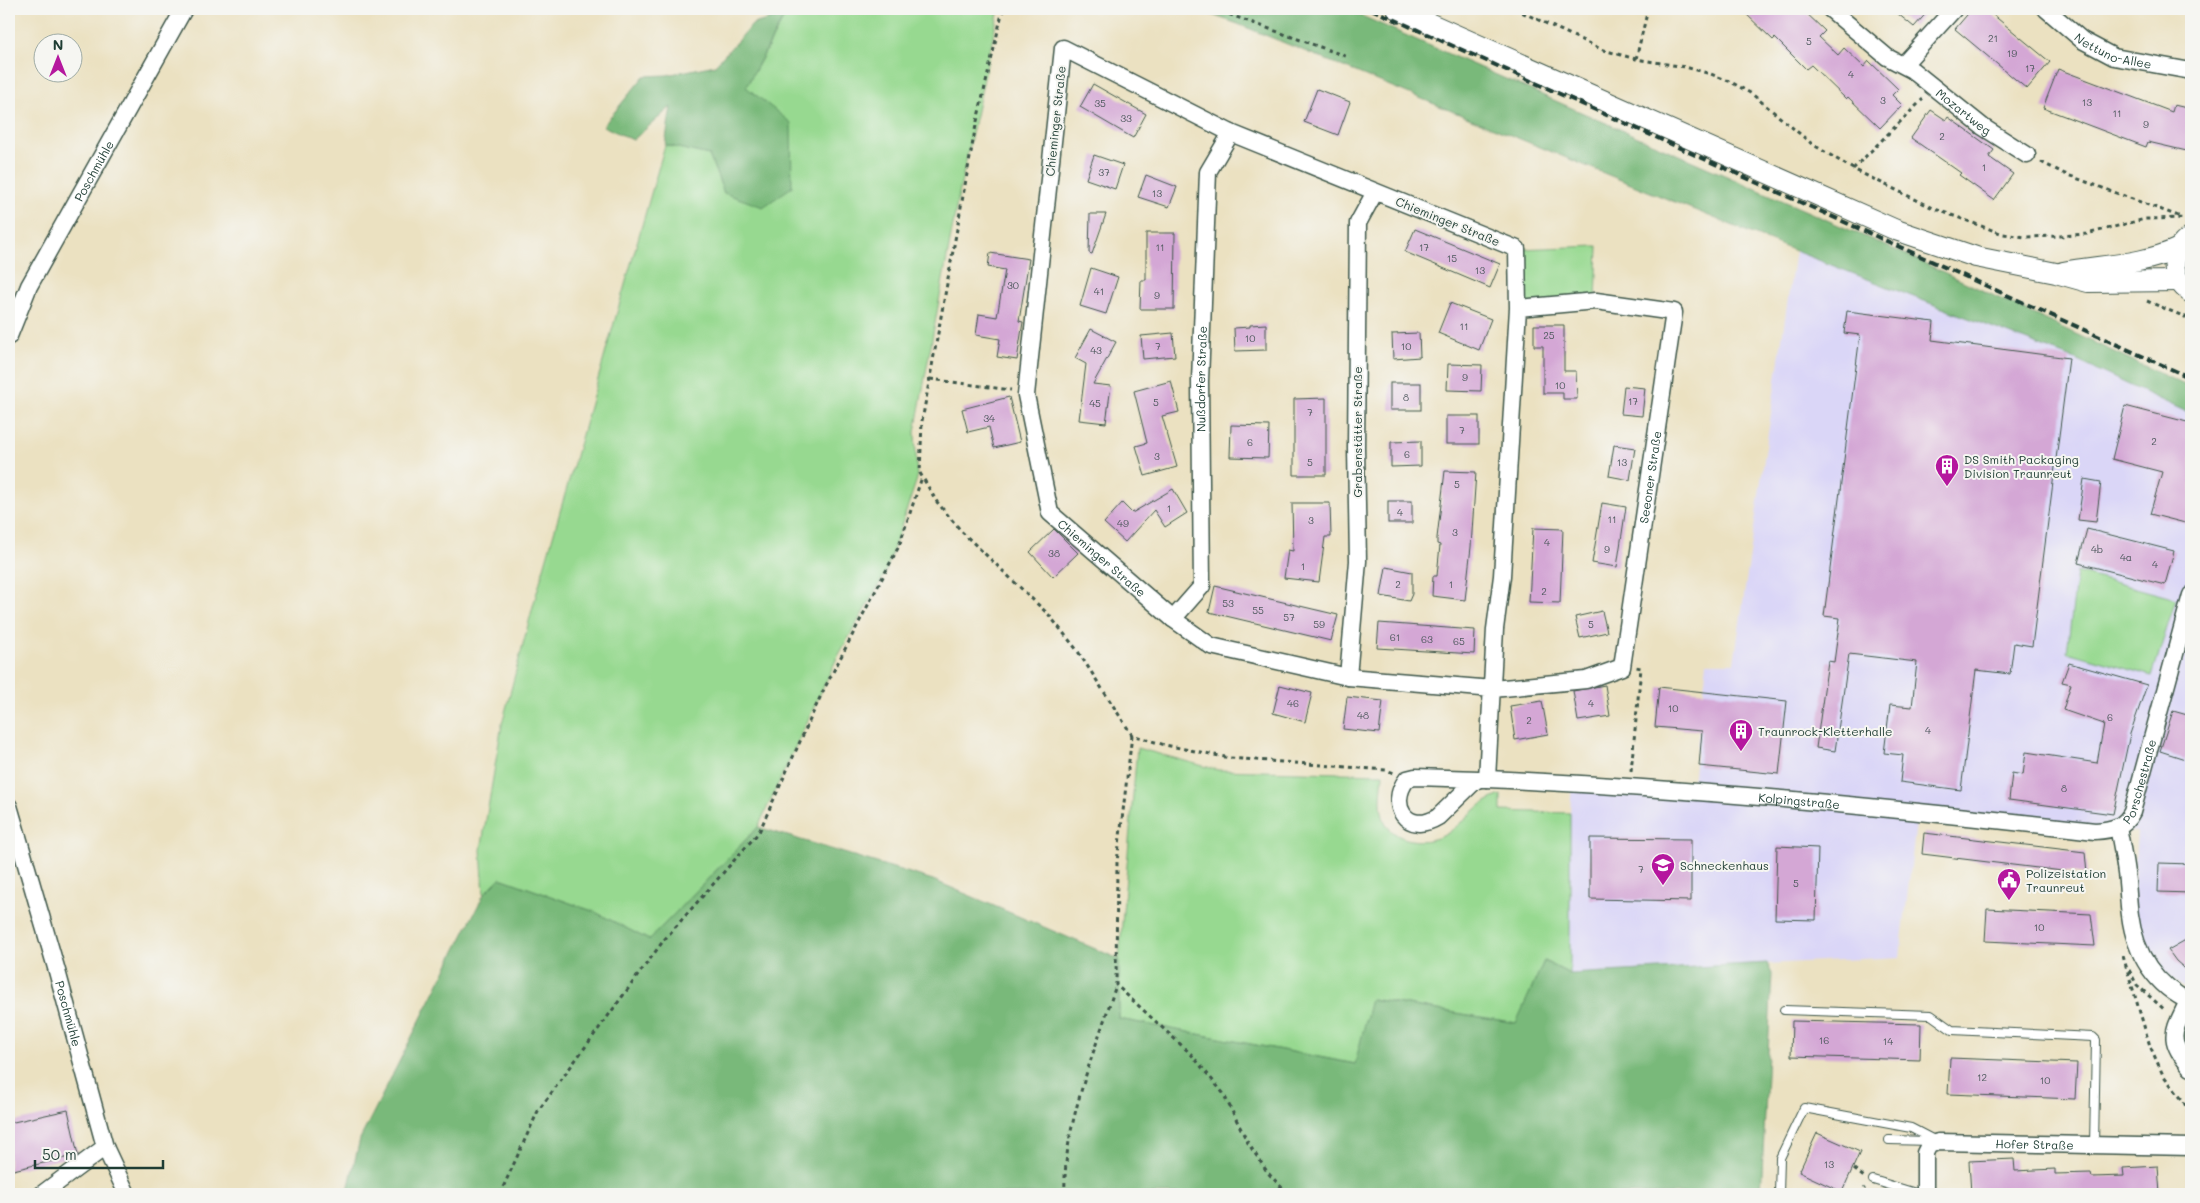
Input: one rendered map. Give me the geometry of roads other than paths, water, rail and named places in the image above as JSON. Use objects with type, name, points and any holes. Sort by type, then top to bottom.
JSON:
[{"type":"street","name":"Poschmühle","points":[[9,336],[29,286],[184,9]]},
{"type":"street","points":[[1397,9],[1896,230],[1976,257],[2056,273],[2088,282],[2185,287],[2174,265],[2185,243]]},
{"type":"street","name":"Mozartweg","points":[[1830,9],[1887,57],[1894,62],[1904,64],[1983,127],[2027,155]]},
{"type":"street","points":[[1904,64],[1954,9]]},
{"type":"street","name":"Nettuno-Allee","points":[[2046,9],[2082,40],[2114,57],[2191,71]]},
{"type":"street","name":"Chieminger Straße","points":[[1483,779],[1493,689],[1495,629],[1502,576],[1518,308],[1517,248],[1231,133],[1063,48],[1027,391],[1050,513],[1174,620],[1210,646],[1348,677],[1493,689]]},
{"type":"street","name":"Nußdorfer Straße","points":[[1174,620],[1202,586],[1200,381],[1208,172],[1231,133]]},
{"type":"street","name":"Grabenstätter Straße","points":[[1348,677],[1358,561],[1356,448],[1358,224],[1375,192]]},
{"type":"street","points":[[2056,273],[2141,260],[2166,254],[2185,243]]},
{"type":"street","name":"Seeoner Straße","points":[[1493,689],[1586,680],[1622,667],[1674,312],[1596,301],[1518,308]]},
{"type":"street","name":"Porschestraße","points":[[2190,1001],[2158,980],[2146,965],[2137,947],[2129,914],[2127,874],[2118,827],[2129,818],[2132,812],[2191,596]]},
{"type":"street","name":"Kolpingstraße","points":[[1483,779],[1438,818],[1423,824],[1414,823],[1406,818],[1401,811],[1398,801],[1400,792],[1407,779],[1415,776],[1483,779],[1629,786],[1826,801],[2095,831],[2118,827]]},
{"type":"street","name":"Poschmühle","points":[[9,806],[57,970],[105,1147],[127,1194]]},
{"type":"street","points":[[2190,1001],[2175,1031],[2174,1040],[2177,1050],[2191,1068]]},
{"type":"street","points":[[1924,1194],[1926,1153],[1929,1146],[1938,1142]]},
{"type":"street","name":"Hofer Straße","points":[[1938,1142],[2191,1147]]},
{"type":"street","points":[[42,1194],[105,1147]]},
{"type":"lane","points":[[1784,1010],[1931,1015],[1952,1030],[2093,1037],[2096,1040],[2094,1145]]},
{"type":"lane","points":[[1779,1194],[1780,1158],[1804,1108],[1911,1128],[1938,1142]]},
{"type":"lane","points":[[1889,1140],[1938,1142]]},
{"type":"lane","points":[[1873,1180],[1919,1194]]},
{"type":"railway","points":[[1371,9],[2191,378]]},
{"type":"place","name":"DS Smith Packaging Division Traunreut","points":[[1947,487]]},
{"type":"place","name":"Traunrock-Kletterhalle","points":[[1741,752]]},
{"type":"place","name":"Schneckenhaus","points":[[1663,886]]},
{"type":"place","name":"Polizeistation Traunreut","points":[[2009,901]]}]
